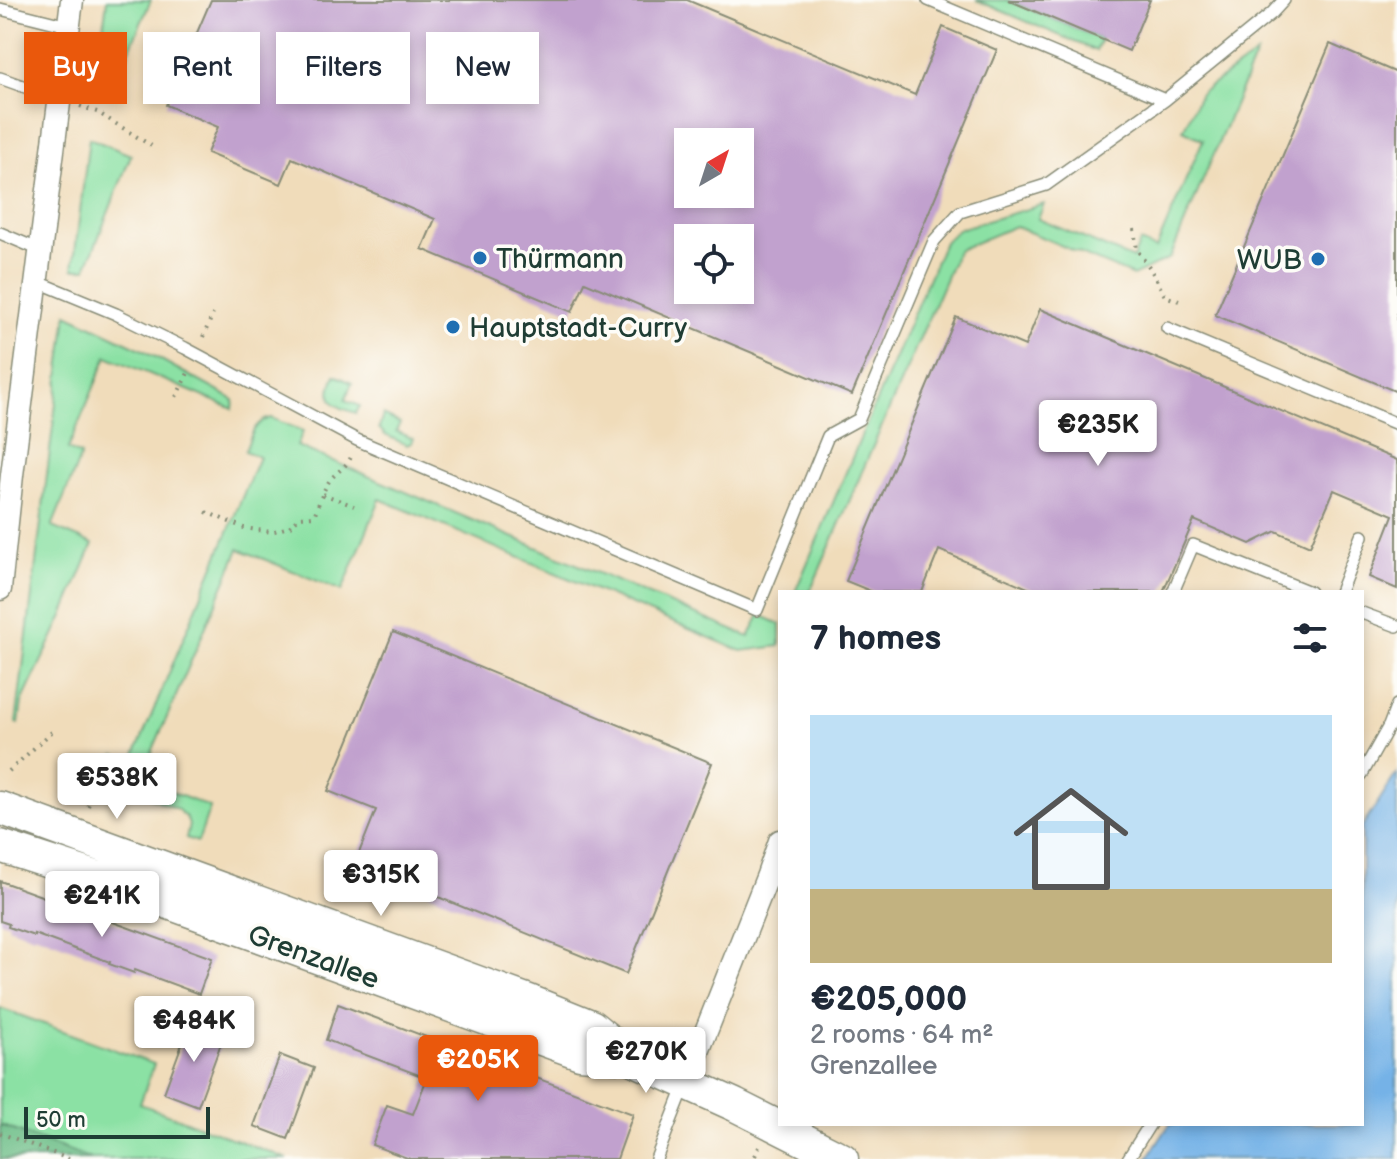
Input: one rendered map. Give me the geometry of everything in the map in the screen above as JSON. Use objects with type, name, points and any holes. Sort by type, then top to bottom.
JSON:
[{"type":"main road","name":"Grenzallee","points":[[0,808],[591,1026],[629,1057],[735,1105],[842,1159]]},
{"type":"main road","name":"Grenzallee","points":[[0,846],[114,883],[580,1053],[629,1057]]},
{"type":"street","points":[[67,32],[72,0]]},
{"type":"street","points":[[0,589],[3,535],[58,104]]},
{"type":"street","points":[[686,1082],[778,847]]},
{"type":"lane","points":[[928,0],[1165,100]]},
{"type":"lane","points":[[36,281],[116,314],[185,348],[357,440],[757,610],[828,436],[859,419],[934,241],[960,212],[1046,185],[1165,100],[1284,0]]},
{"type":"lane","points":[[0,9],[68,26]]},
{"type":"lane","points":[[0,78],[24,87]]},
{"type":"lane","points":[[0,233],[40,250]]},
{"type":"lane","points":[[1167,328],[1397,424]]},
{"type":"lane","points":[[1341,590],[1362,536]]},
{"type":"lane","points":[[1174,590],[1193,545],[1305,590]]},
{"type":"lane","points":[[1364,614],[1397,626]]},
{"type":"lane","points":[[1364,770],[1397,705]]},
{"type":"lane","points":[[656,1159],[686,1082]]},
{"type":"lane","points":[[1128,1159],[1149,1126]]},
{"type":"path","points":[[74,104],[97,112],[155,148]]},
{"type":"path","points":[[1134,229],[1137,250],[1165,296],[1179,301]]},
{"type":"path","points":[[206,512],[244,528],[271,532],[289,527],[300,517],[314,516],[328,484],[348,464],[357,440]]},
{"type":"path","points":[[323,494],[354,506]]},
{"type":"path","points":[[9,771],[55,729]]},
{"type":"path","points":[[88,806],[101,775]]},
{"type":"path","points":[[0,1133],[69,1159]]},
{"type":"path","points":[[755,1156],[759,1147]]},
{"type":"green space","points":[[107,0],[151,0],[127,56],[127,32],[103,32]]},
{"type":"green space","points":[[976,0],[1008,0],[1101,39],[1096,51]]},
{"type":"green space","points":[[1256,54],[1170,258],[1133,276],[1015,226],[958,250],[811,590],[796,590],[944,242],[959,229],[1044,204],[1038,219],[1133,259],[1140,242],[1156,249],[1203,140],[1183,130],[1201,93]]},
{"type":"green space","points":[[89,138],[131,155],[86,269],[73,269]]},
{"type":"green space","points":[[67,314],[143,350],[234,400],[233,409],[107,356],[68,449],[81,455],[52,527],[93,544],[22,702],[19,724],[16,723]]},
{"type":"green space","points":[[335,375],[352,383],[345,400],[360,406],[356,413],[332,401],[330,391]]},
{"type":"green space","points":[[383,415],[400,423],[396,431],[413,439],[411,443],[407,445],[385,435],[379,428]]},
{"type":"green space","points":[[271,418],[303,431],[297,446],[749,637],[760,615],[778,623],[778,646],[741,651],[380,499],[342,591],[239,549],[140,780],[210,807],[198,842],[186,838],[189,825],[186,817],[177,809],[120,784],[112,771],[113,763],[115,755],[132,762],[259,457],[245,451],[254,430]]},
{"type":"green space","points":[[0,1008],[154,1064],[140,1104],[288,1159],[91,1159],[0,1125]]},
{"type":"green space","points":[[0,1125],[91,1159],[0,1159]]},
{"type":"water","points":[[1397,773],[1397,1159],[1147,1159],[1169,1126],[1364,1126],[1364,824]]},
{"type":"building","points":[[211,0],[687,0],[915,95],[943,27],[997,50],[852,395],[585,282],[572,312],[422,249],[435,219],[292,158],[281,184],[207,153],[218,127],[166,105],[260,104],[260,32],[197,32]]},
{"type":"building","points":[[1008,0],[1150,0],[1129,51]]},
{"type":"building","name":"WUB","points":[[1330,44],[1397,73],[1397,392],[1215,315]]},
{"type":"building","points":[[1040,309],[1397,460],[1397,589],[1369,577],[1393,515],[1334,490],[1310,546],[1276,531],[1250,544],[1194,520],[1164,590],[1032,590],[939,550],[923,590],[868,590],[846,581],[956,317],[1025,346]]},
{"type":"building","points":[[393,632],[712,763],[626,974],[355,863],[376,810],[328,791]]},
{"type":"building","points":[[0,881],[212,958],[199,994],[8,927],[9,924],[0,921]]},
{"type":"building","points":[[338,1004],[633,1114],[617,1159],[410,1159],[372,1145],[387,1105],[413,1114],[427,1078],[326,1040]]},
{"type":"building","points":[[190,1022],[224,1035],[198,1106],[164,1093]]},
{"type":"building","points":[[280,1055],[314,1068],[288,1139],[254,1126]]},
{"type":"place","name":"Thürmann","points":[[480,258]]},
{"type":"place","name":"WUB","points":[[1318,259]]},
{"type":"place","name":"Hauptstadt-Curry","points":[[453,327]]}]
